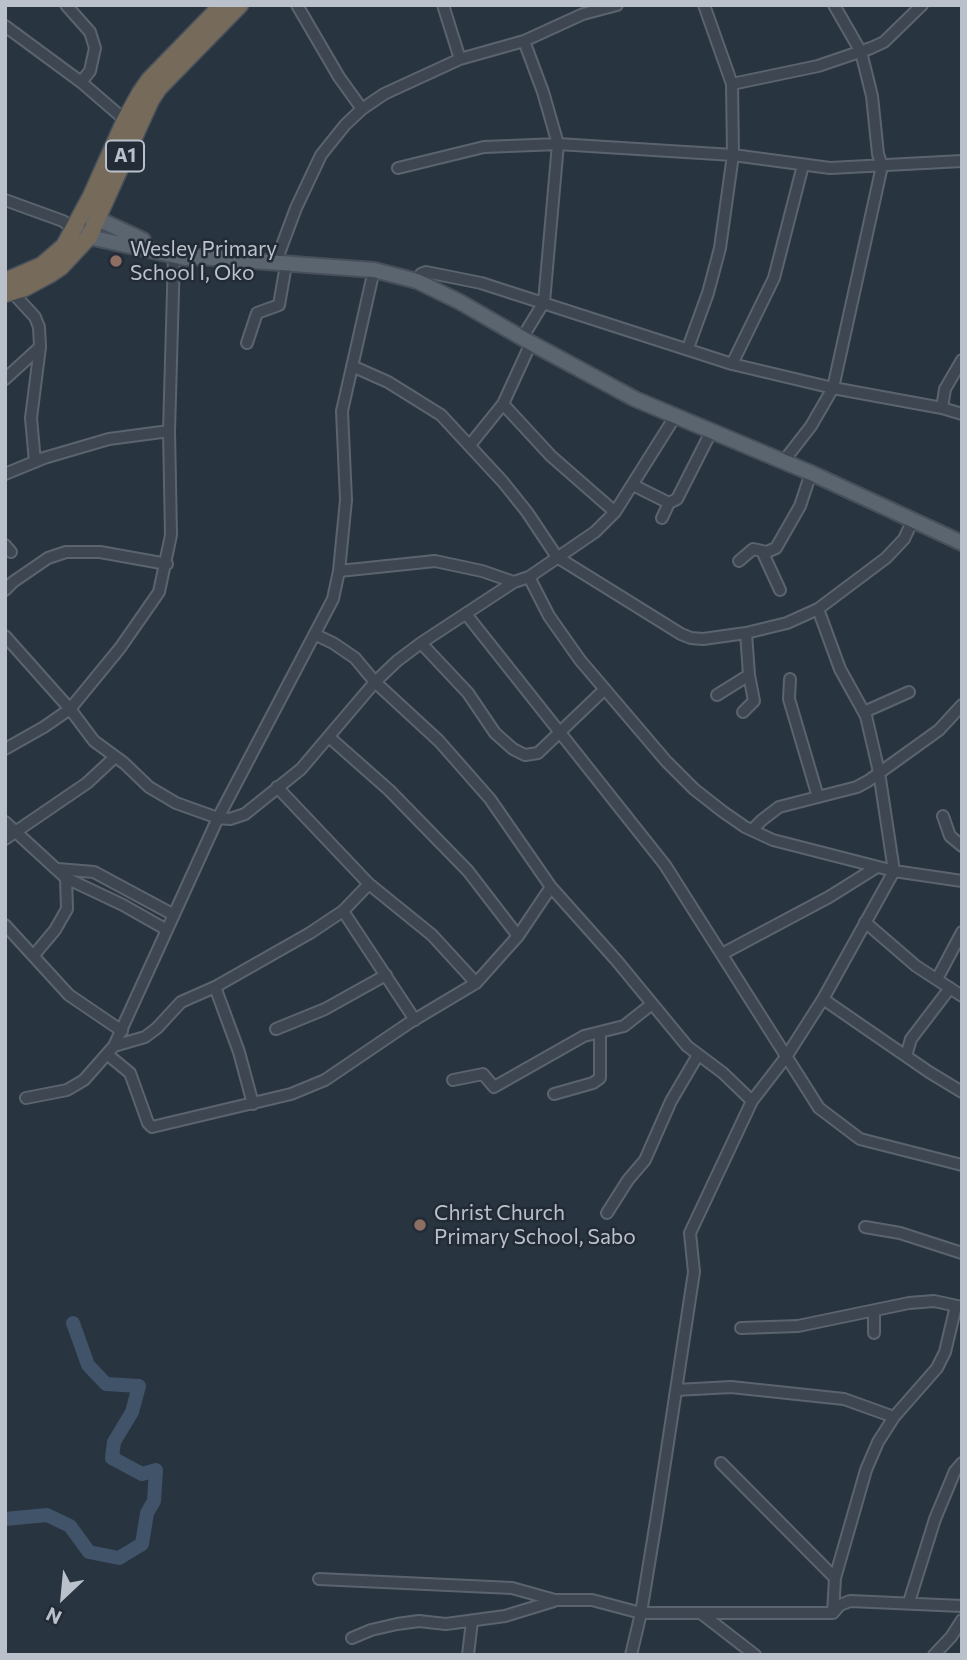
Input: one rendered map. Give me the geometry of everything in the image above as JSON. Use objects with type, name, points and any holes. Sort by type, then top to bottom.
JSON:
[{"type":"highway","name":"A1","points":[[8,289],[64,246],[72,222],[149,80],[222,5]]},
{"type":"highway","name":"A1","points":[[8,289],[37,282],[61,267],[89,237],[151,100],[159,88],[240,5]]},
{"type":"main road","points":[[72,222],[98,219],[142,240],[192,252],[201,257]]},
{"type":"main road","points":[[72,222],[89,237],[185,258],[374,270],[417,281],[635,399],[811,473],[962,543]]},
{"type":"street","points":[[66,5],[90,32],[94,48],[90,71],[81,82]]},
{"type":"street","points":[[297,5],[339,77],[362,109]]},
{"type":"street","points":[[443,5],[460,59]]},
{"type":"street","points":[[247,343],[257,313],[279,305],[280,264],[296,208],[321,155],[362,109],[384,94],[460,59],[524,41],[583,14],[617,5]]},
{"type":"street","points":[[688,348],[708,293],[720,248],[733,155],[732,84],[704,5]]},
{"type":"street","points":[[783,462],[811,426],[833,387],[882,166],[878,154],[872,96],[861,52],[834,5]]},
{"type":"street","points":[[732,84],[818,66],[861,52],[884,42],[922,5]]},
{"type":"street","points":[[5,26],[81,82],[125,120]]},
{"type":"street","points":[[470,445],[503,404],[544,302],[558,144],[524,41]]},
{"type":"street","points":[[398,167],[484,147],[558,144],[733,155],[830,168],[962,161]]},
{"type":"street","points":[[732,364],[774,278],[803,165]]},
{"type":"street","points":[[5,200],[72,222]]},
{"type":"street","points":[[5,749],[70,709],[120,648],[159,592],[171,535],[169,431],[174,256]]},
{"type":"street","points":[[26,1098],[67,1090],[84,1080],[111,1050],[218,818],[333,599],[339,571],[346,500],[342,411],[374,270]]},
{"type":"street","points":[[417,281],[421,274],[426,272],[481,283],[732,364],[962,414]]},
{"type":"street","points":[[8,289],[35,317],[39,327],[40,347],[31,418],[35,462]]},
{"type":"street","points":[[5,379],[40,347]]},
{"type":"street","points":[[942,408],[946,389],[962,360]]},
{"type":"street","points":[[352,366],[388,382],[434,409],[470,445],[527,512],[557,557],[681,634],[703,639],[746,633],[787,623],[818,609],[887,558],[904,539],[913,520]]},
{"type":"street","points":[[503,404],[551,456],[615,512]]},
{"type":"street","points":[[8,642],[70,709],[94,741],[158,793],[176,803],[218,818],[230,819],[245,814],[301,769],[375,682],[421,643],[514,582],[529,578],[595,532],[615,512],[676,415]]},
{"type":"street","points":[[662,518],[669,503],[677,499],[712,430]]},
{"type":"street","points":[[5,474],[109,439],[169,431]]},
{"type":"street","points":[[739,561],[753,549],[767,552],[782,541],[800,506],[811,473]]},
{"type":"street","points":[[633,485],[669,503]]},
{"type":"street","points":[[762,551],[780,590]]},
{"type":"street","points":[[5,590],[48,558],[66,552],[100,552],[167,564]]},
{"type":"street","points":[[339,571],[435,562],[482,571],[514,582]]},
{"type":"street","points":[[529,578],[549,616],[605,690],[666,761],[694,789],[722,811],[773,840],[894,872],[962,881]]},
{"type":"street","points":[[630,1655],[641,1613],[694,1272],[690,1233],[752,1101],[786,1056],[823,999],[894,872],[878,772],[864,712],[840,669],[818,609]]},
{"type":"street","points":[[466,614],[559,735],[590,769],[665,865],[819,1108],[860,1139],[962,1166]]},
{"type":"street","points":[[743,712],[754,701],[746,633]]},
{"type":"street","points":[[316,635],[355,658],[375,682],[439,741],[490,799],[551,887],[687,1046],[723,1073],[752,1101]]},
{"type":"street","points":[[421,643],[468,692],[495,733],[513,749],[525,755],[538,753],[605,690]]},
{"type":"street","points":[[717,695],[749,675]]},
{"type":"street","points":[[790,679],[789,699],[818,797]]},
{"type":"street","points":[[864,712],[909,692]]},
{"type":"street","points":[[752,830],[779,807],[857,787],[939,730],[960,712]]},
{"type":"street","points":[[330,737],[389,790],[468,871],[518,936]]},
{"type":"street","points":[[5,839],[87,783],[115,757]]},
{"type":"street","points":[[277,788],[369,884],[432,935],[476,983]]},
{"type":"street","points":[[943,816],[950,836],[962,846]]},
{"type":"street","points":[[5,822],[66,877],[167,930]]},
{"type":"street","points":[[722,954],[829,897],[877,867]]},
{"type":"street","points":[[56,868],[94,872],[174,915]]},
{"type":"street","points":[[34,955],[55,930],[67,909],[66,877]]},
{"type":"street","points":[[111,1050],[145,1037],[181,1002],[215,987],[310,933],[343,911],[369,884]]},
{"type":"street","points":[[111,1050],[130,1073],[148,1124],[152,1127],[291,1094],[325,1080],[476,983],[518,936],[551,887]]},
{"type":"street","points":[[343,911],[415,1020]]},
{"type":"street","points":[[865,922],[916,966],[962,996]]},
{"type":"street","points":[[5,925],[69,995],[122,1031]]},
{"type":"street","points":[[937,979],[962,932]]},
{"type":"street","points":[[276,1029],[325,1009],[386,975]]},
{"type":"street","points":[[215,987],[239,1052],[253,1104]]},
{"type":"street","points":[[906,1056],[911,1039],[950,988]]},
{"type":"street","points":[[823,999],[962,1092]]},
{"type":"street","points":[[453,1080],[483,1074],[494,1087],[584,1036],[624,1026],[652,1004]]},
{"type":"street","points":[[554,1094],[593,1083],[600,1078],[600,1032]]},
{"type":"street","points":[[607,1213],[628,1180],[645,1160],[671,1101],[698,1055]]},
{"type":"street","points":[[866,1227],[900,1233],[962,1253]]},
{"type":"street","points":[[741,1328],[798,1326],[909,1303],[934,1301],[959,1307],[946,1352],[937,1368],[894,1417],[878,1443],[866,1471],[835,1578],[833,1613]]},
{"type":"street","points":[[874,1312],[874,1333]]},
{"type":"street","points":[[676,1391],[731,1387],[844,1399],[894,1417]]},
{"type":"street","points":[[722,1463],[835,1578]]},
{"type":"street","points":[[909,1602],[935,1520],[962,1463]]},
{"type":"street","points":[[319,1579],[512,1588],[555,1600],[592,1600],[641,1613],[833,1613],[840,1605],[850,1601],[962,1606]]},
{"type":"street","points":[[352,1638],[370,1630],[397,1624],[419,1621],[446,1625],[505,1616],[555,1600]]},
{"type":"street","points":[[702,1613],[755,1655]]},
{"type":"street","points":[[934,1655],[962,1620]]},
{"type":"street","points":[[468,1655],[472,1621]]},
{"type":"waterway","points":[[5,1519],[47,1515],[70,1526],[89,1552],[119,1558],[142,1544],[147,1513],[154,1501],[156,1470],[142,1474],[112,1458],[114,1442],[132,1412],[139,1386],[106,1384],[88,1365],[73,1323]]},
{"type":"place","name":"Wesley Primary School I, Oko","points":[[116,261]]},
{"type":"place","name":"Christ Church Primary School, Sabo","points":[[420,1225]]}]
